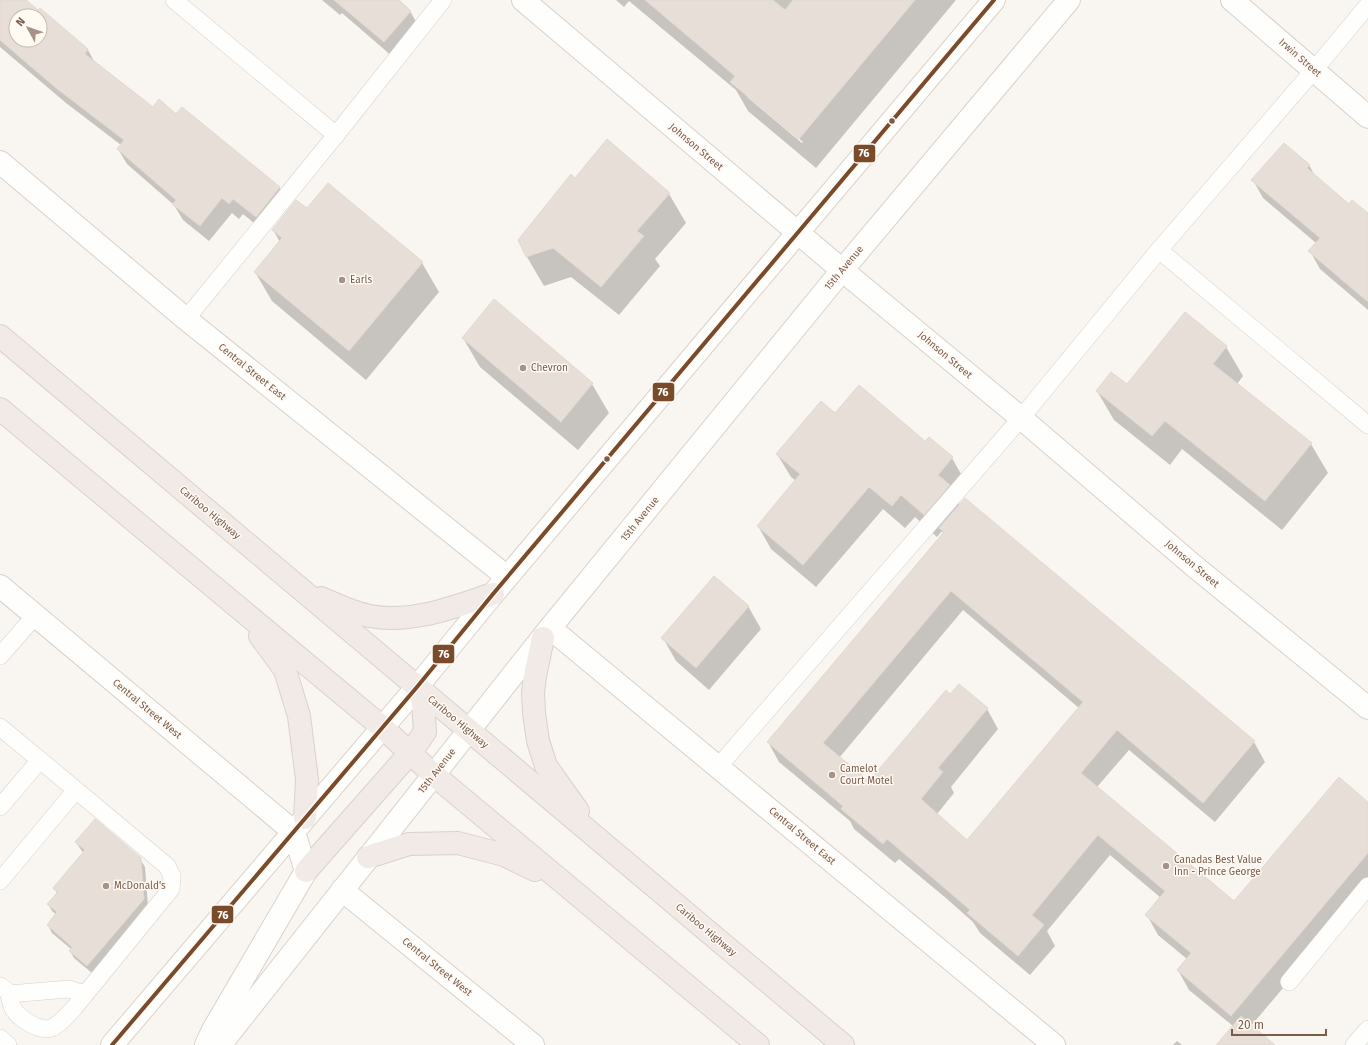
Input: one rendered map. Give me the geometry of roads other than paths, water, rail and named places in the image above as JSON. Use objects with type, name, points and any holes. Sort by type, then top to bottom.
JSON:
[{"type":"highway","name":"Cariboo Highway","points":[[0,336],[843,1045]]},
{"type":"highway","points":[[0,409],[382,727],[434,775],[758,1045]]},
{"type":"highway","points":[[301,590],[346,609],[369,616],[394,619],[435,613],[493,594]]},
{"type":"highway","points":[[239,608],[285,670],[299,716],[307,779],[299,825]]},
{"type":"highway","points":[[547,633],[535,676],[533,693],[538,741],[546,766],[603,843]]},
{"type":"highway","points":[[306,871],[410,752],[425,732],[423,702],[417,688]]},
{"type":"highway","points":[[368,857],[409,844],[458,843],[504,855],[569,887]]},
{"type":"highway","points":[[728,1020],[738,1045]]},
{"type":"street","name":"Johnson Street","points":[[523,0],[842,270],[1021,418],[1194,566],[1368,708]]},
{"type":"street","points":[[112,1045],[382,727],[417,688],[507,577],[994,0]]},
{"type":"street","name":"15th Avenue","points":[[220,1045],[547,633],[842,270],[1069,0]]},
{"type":"street","name":"Irwin Street","points":[[1232,0],[1368,116]]},
{"type":"street","name":"Central Street East","points":[[0,162],[186,319],[507,577]]},
{"type":"street","name":"Central Street West","points":[[0,586],[35,616],[299,825]]},
{"type":"street","name":"Central Street East","points":[[547,633],[718,767],[1054,1045]]},
{"type":"street","points":[[206,1045],[213,1030],[306,871],[299,825]]},
{"type":"street","name":"Central Street West","points":[[342,890],[533,1045]]},
{"type":"lane","points":[[174,0],[336,135]]},
{"type":"lane","points":[[186,319],[336,135],[442,0]]},
{"type":"lane","points":[[718,767],[1021,418],[1159,250],[1368,5]]},
{"type":"lane","points":[[1159,250],[1368,425]]},
{"type":"lane","points":[[0,656],[35,616]]},
{"type":"lane","points":[[0,727],[167,866],[172,876],[171,888],[84,994],[60,1023],[49,1029],[27,1022],[17,1014],[5,990],[39,992],[69,989],[84,994]]},
{"type":"lane","points":[[0,807],[40,760]]},
{"type":"lane","points":[[0,881],[76,790]]},
{"type":"lane","points":[[1289,982],[1368,886]]},
{"type":"lane","points":[[1354,1045],[1368,1029]]},
{"type":"lane","points":[[0,1038],[8,1045]]},
{"type":"place","name":"Earls","points":[[342,280]]},
{"type":"place","name":"Chevron","points":[[523,368]]},
{"type":"place","name":"Camelot Court Motel","points":[[832,775]]},
{"type":"place","name":"Canadas Best Value Inn - Prince George","points":[[1166,866]]},
{"type":"place","name":"McDonald's","points":[[106,886]]}]
